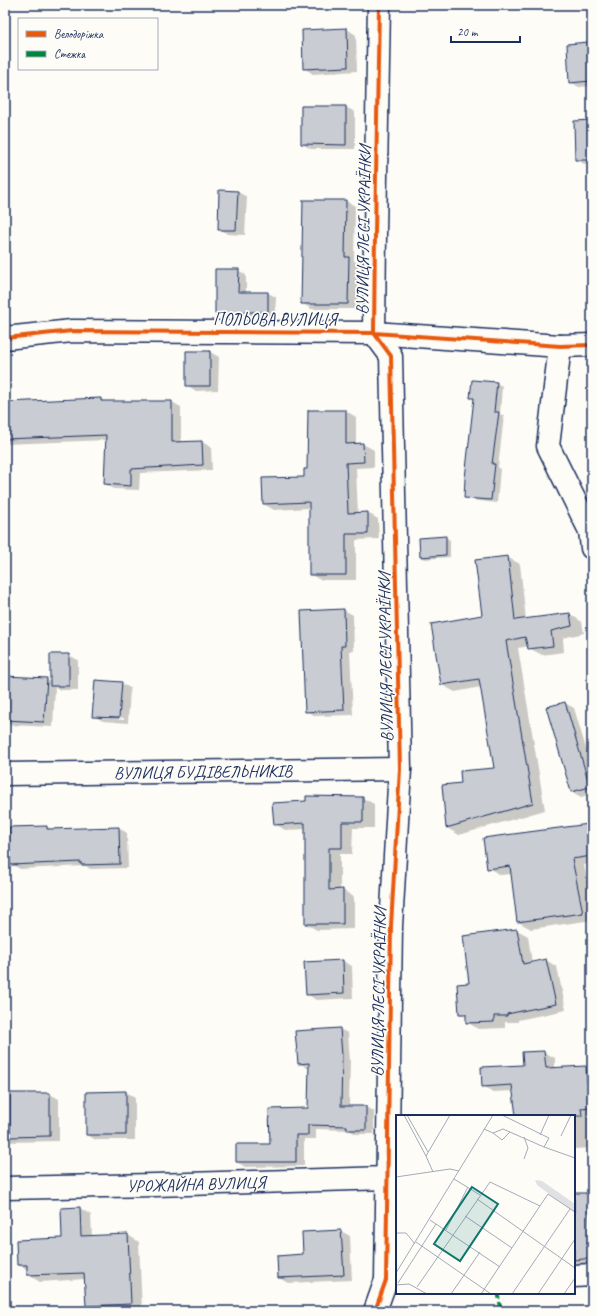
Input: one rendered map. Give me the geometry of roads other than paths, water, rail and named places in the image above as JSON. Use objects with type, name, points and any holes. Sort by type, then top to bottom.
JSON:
[{"type":"street","name":"ВУЛИЦЯ ЛЕСІ УКРАЇНКИ","points":[[375,1311],[391,1280],[387,1178],[391,926],[400,769],[391,356],[374,333],[379,5]]},
{"type":"street","name":"ПОЛЬОВА ВУЛИЦЯ","points":[[5,338],[72,331],[374,333],[560,346],[592,345]]},
{"type":"street","points":[[560,346],[548,446],[590,531],[592,548]]},
{"type":"street","name":"ВУЛИЦЯ БУДІВЕЛЬНИКІВ","points":[[5,774],[400,769]]},
{"type":"street","name":"УРОЖАЙНА ВУЛИЦЯ","points":[[5,1188],[387,1178]]},
{"type":"street","points":[[575,1276],[592,1274]]}]
